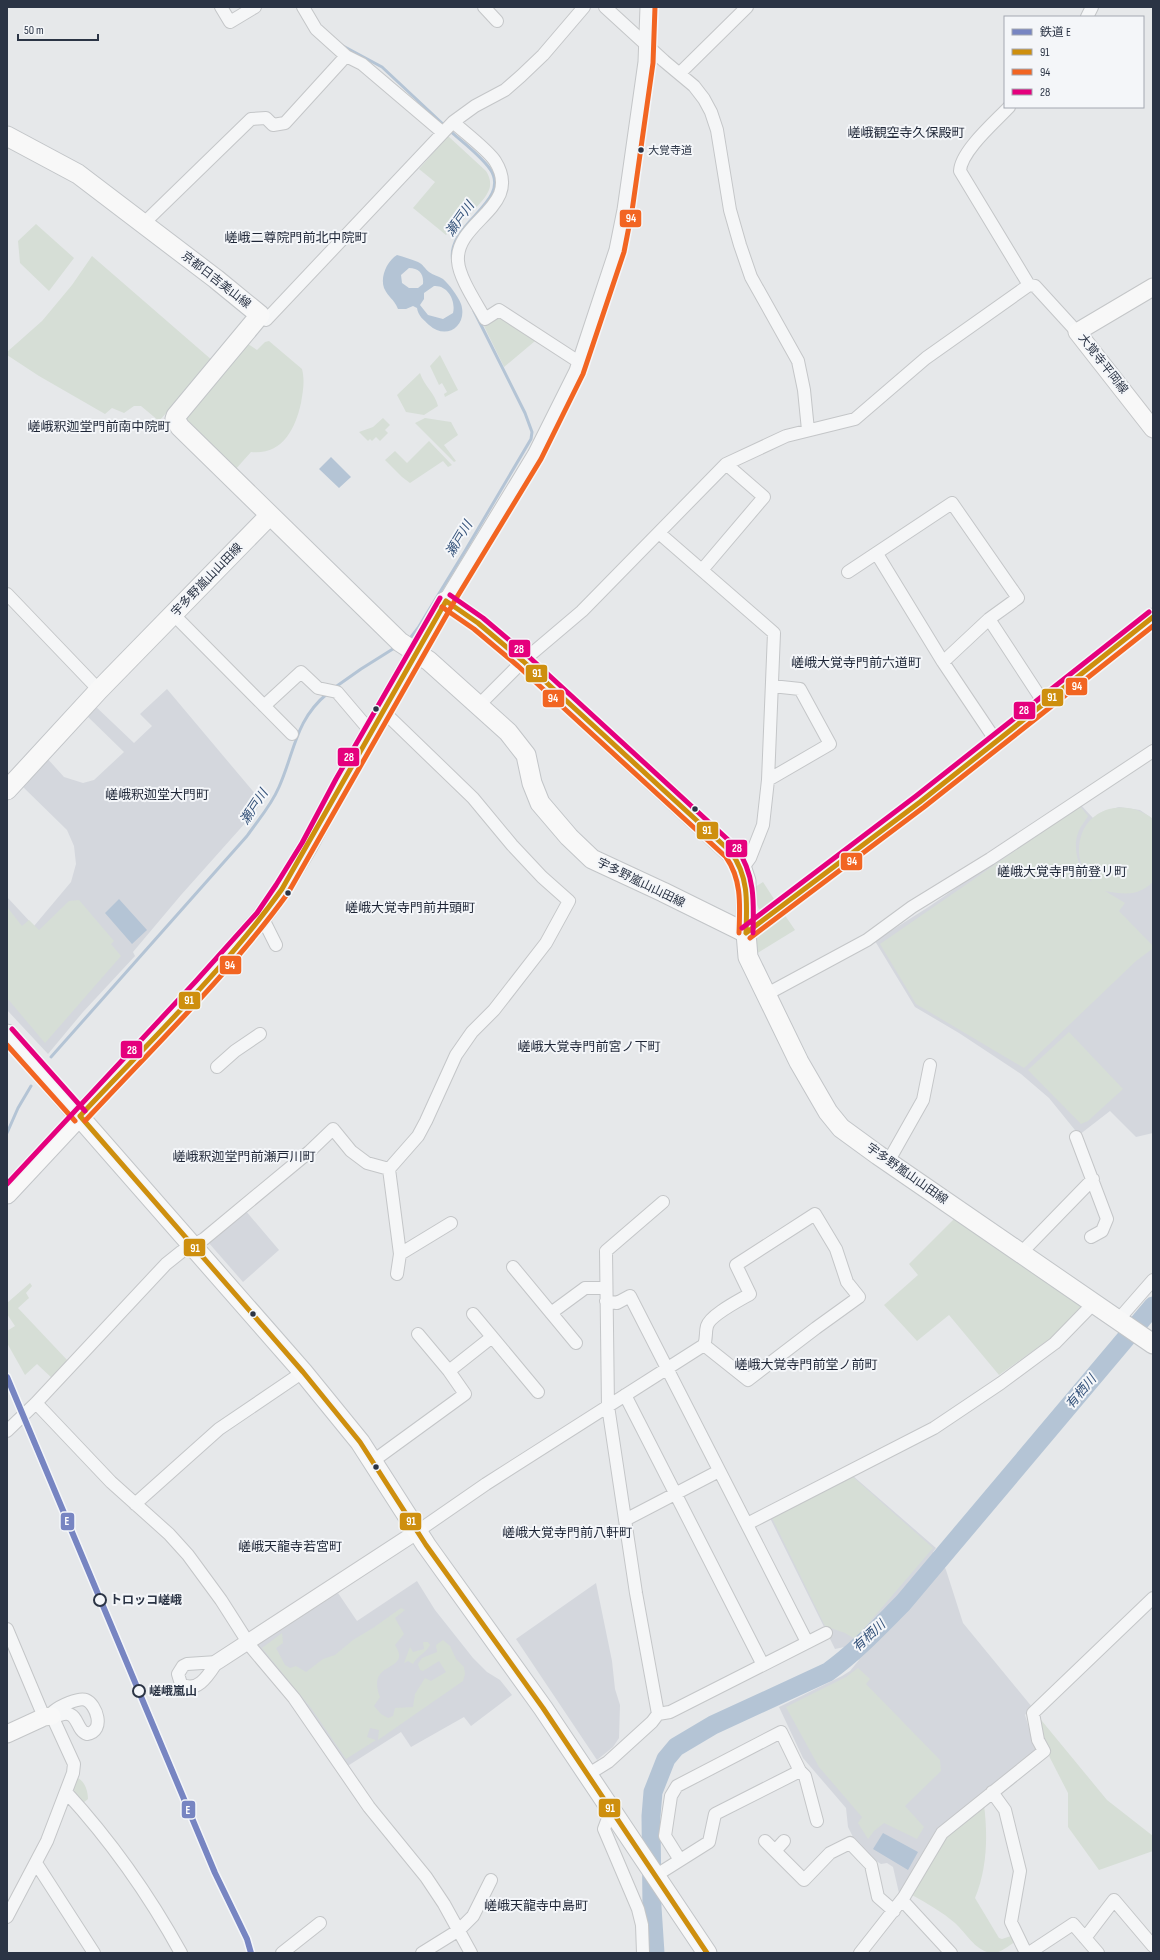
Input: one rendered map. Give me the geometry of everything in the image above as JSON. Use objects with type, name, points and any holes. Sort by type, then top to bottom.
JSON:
[{"type":"main road","name":"京都日吉美山線","points":[[7,136],[78,174],[216,279],[260,315],[175,419],[184,432],[269,516]]},
{"type":"main road","name":"大覚寺平岡線","points":[[1153,287],[1077,332],[1153,429]]},
{"type":"main road","name":"宇多野嵐山山田線","points":[[9,783],[269,516],[408,647],[429,661],[508,732],[526,755],[532,783],[540,803],[569,838],[592,859],[746,933]]},
{"type":"main road","name":"宇多野嵐山山田線","points":[[446,601],[478,623],[523,661],[734,856],[742,869],[746,881],[746,933],[748,957],[799,1062],[828,1112],[842,1128],[888,1162],[1153,1344]]},
{"type":"main road","points":[[7,1194],[201,986],[262,917],[282,889],[308,846],[383,711],[408,647],[446,601]]},
{"type":"main road","points":[[746,933],[996,741],[1153,617]]},
{"type":"main road","points":[[7,1034],[303,1372],[360,1442],[418,1531],[543,1708],[587,1775],[656,1874],[707,1953]]},
{"type":"main road","points":[[7,1734],[48,1716]]},
{"type":"street","points":[[221,7],[230,22],[256,7]]},
{"type":"street","points":[[302,7],[316,29],[346,56],[362,64],[447,127],[495,160],[501,173],[503,188],[500,197],[464,240],[458,256],[462,273],[485,319],[499,310],[579,362]]},
{"type":"street","points":[[484,7],[497,21]]},
{"type":"street","points":[[260,315],[266,320],[369,212],[447,127],[475,106],[505,90],[521,76],[543,55],[584,7]]},
{"type":"street","points":[[605,7],[694,86],[704,99],[717,130],[730,210],[751,277],[798,361],[804,390],[808,430]]},
{"type":"street","points":[[446,601],[535,455],[577,371],[617,250],[640,106],[647,45],[648,7]]},
{"type":"street","points":[[680,73],[747,7]]},
{"type":"street","points":[[1088,16],[1092,7]]},
{"type":"street","points":[[143,224],[251,119],[266,118],[273,125],[285,123],[346,56]]},
{"type":"street","points":[[1008,108],[971,149],[961,164],[960,171],[1029,285]]},
{"type":"street","points":[[479,705],[523,661],[582,611],[726,464],[786,436],[855,419],[926,358],[1029,285],[1036,286],[1077,332]]},
{"type":"street","points":[[702,570],[764,497],[726,464]]},
{"type":"street","points":[[848,572],[952,503],[1018,598],[989,619],[943,662]]},
{"type":"street","points":[[659,533],[774,633],[768,780],[763,826],[750,858],[742,869]]},
{"type":"street","points":[[877,554],[943,662],[996,741]]},
{"type":"street","points":[[7,594],[99,690]]},
{"type":"street","points":[[174,615],[292,734]]},
{"type":"street","points":[[989,619],[1044,703]]},
{"type":"street","points":[[264,706],[301,672],[318,688],[332,690],[371,732]]},
{"type":"street","points":[[768,780],[830,744],[800,689],[772,686]]},
{"type":"street","points":[[383,711],[473,798],[512,845],[542,877],[569,900],[546,942],[494,1010],[472,1032],[456,1055],[418,1136],[389,1169]]},
{"type":"street","points":[[767,994],[867,940],[912,907],[983,863],[1153,751]]},
{"type":"street","points":[[262,917],[276,945]]},
{"type":"street","points":[[217,1067],[235,1051],[260,1034]]},
{"type":"street","points":[[888,1162],[923,1100],[930,1065]]},
{"type":"street","points":[[7,1431],[36,1403],[166,1264],[181,1252],[204,1239],[288,1166],[333,1130],[351,1151],[367,1163],[389,1169]]},
{"type":"street","points":[[1076,1137],[1107,1219],[1102,1231],[1091,1237]]},
{"type":"street","points":[[389,1169],[393,1187],[400,1254],[398,1274]]},
{"type":"street","points":[[1021,1253],[1093,1179]]},
{"type":"street","points":[[658,1714],[625,1520],[608,1406],[606,1251],[663,1202]]},
{"type":"street","points":[[217,1662],[418,1531],[480,1488],[704,1345],[706,1340],[707,1325],[712,1318],[750,1294],[736,1265],[815,1214],[836,1249],[847,1282],[859,1297],[748,1380],[704,1345]]},
{"type":"street","points":[[400,1254],[451,1223]]},
{"type":"street","points":[[513,1267],[576,1343]]},
{"type":"street","points":[[1127,1326],[1153,1280]]},
{"type":"street","points":[[551,1313],[585,1288],[606,1288]]},
{"type":"street","points":[[606,1301],[617,1303],[630,1296],[807,1642]]},
{"type":"street","points":[[746,1524],[934,1428],[1001,1383],[1055,1343],[1093,1304]]},
{"type":"street","points":[[473,1314],[538,1392]]},
{"type":"street","points":[[373,1461],[465,1394],[449,1371],[418,1334]]},
{"type":"street","points":[[449,1371],[492,1337]]},
{"type":"street","points":[[135,1504],[220,1429],[303,1372]]},
{"type":"street","points":[[625,1395],[763,1665]]},
{"type":"street","points":[[36,1403],[111,1482],[169,1534],[188,1555],[221,1600],[247,1642],[294,1698],[369,1807],[426,1877],[444,1904],[471,1953]]},
{"type":"street","points":[[625,1520],[719,1471]]},
{"type":"street","points":[[860,1953],[902,1900],[942,1832],[1044,1751],[1038,1740],[1033,1713],[1153,1598]]},
{"type":"street","points":[[7,1629],[48,1716],[74,1764],[73,1773],[66,1792],[36,1863],[7,1917]]},
{"type":"street","points":[[587,1775],[608,1762],[652,1722],[658,1714],[670,1712],[826,1632]]},
{"type":"street","points":[[680,1860],[665,1836],[671,1796],[677,1786],[781,1732],[800,1771],[805,1776],[816,1820]]},
{"type":"street","points":[[656,1874],[709,1842],[715,1814],[800,1771]]},
{"type":"street","points":[[66,1792],[114,1848],[167,1927],[181,1953]]},
{"type":"street","points":[[992,1792],[1005,1810],[1020,1871],[1011,1922],[1031,1952],[1073,1924],[1098,1953]]},
{"type":"street","points":[[611,1810],[604,1828],[638,1909],[642,1925],[643,1953]]},
{"type":"street","points":[[765,1841],[804,1880],[830,1853],[850,1843],[871,1865],[878,1896],[894,1911]]},
{"type":"street","points":[[775,1851],[784,1841]]},
{"type":"street","points":[[36,1863],[94,1953]]},
{"type":"street","points":[[422,1953],[459,1930],[473,1916],[491,1880]]},
{"type":"street","points":[[902,1900],[951,1953]]},
{"type":"street","points":[[1085,1938],[1114,1900],[1153,1946]]},
{"type":"street","points":[[282,1953],[320,1923]]},
{"type":"shaded area","points":[[448,136],[486,171],[490,184],[488,192],[480,203],[446,235],[413,208],[435,182],[419,169]]},
{"type":"shaded area","points":[[36,224],[74,258],[49,291],[20,263],[18,241]]},
{"type":"shaded area","points":[[92,256],[213,361],[159,421],[141,406],[134,406],[124,413],[112,408],[105,414],[39,376],[7,355],[7,352],[42,321],[72,285]]},
{"type":"shaded area","points":[[499,315],[535,341],[504,367],[484,326]]},
{"type":"shaded area","points":[[269,341],[302,369],[303,386],[301,403],[291,431],[285,439],[279,445],[271,449],[262,452],[251,452],[234,471],[185,419],[248,344],[257,350],[265,342]]},
{"type":"shaded area","points":[[440,355],[458,390],[445,397],[444,394],[447,392],[442,383],[439,385],[430,366]]},
{"type":"shaded area","points":[[420,373],[424,382],[437,401],[438,406],[424,415],[406,412],[397,395]]},
{"type":"shaded area","points":[[383,418],[390,425],[385,430],[388,433],[380,441],[376,437],[372,441],[370,439],[368,441],[359,432],[373,427]]},
{"type":"shaded area","points":[[425,418],[451,422],[458,435],[444,445],[456,461],[454,462],[415,423]]},
{"type":"shaded area","points":[[429,441],[452,465],[448,467],[443,461],[410,483],[385,460],[395,451],[407,463]]},
{"type":"shaded area","points":[[167,689],[262,802],[133,952],[135,956],[83,1012],[48,1054],[7,1010],[7,897],[34,926],[71,882],[76,864],[74,846],[67,830],[21,785],[46,757],[64,777],[83,783],[94,780],[124,752],[84,713],[93,704],[134,743],[152,726],[140,714]]},
{"type":"shaded area","points":[[1079,803],[1093,818],[1102,812],[1119,807],[1140,810],[1153,819],[1153,1133],[1136,1137],[1110,1111],[1079,1135],[1049,1098],[1021,1074],[959,1033],[915,1007],[875,941],[930,906]]},
{"type":"shaded area","points":[[1080,806],[1088,816],[1081,826],[1076,839],[1076,853],[1083,873],[1092,882],[1082,864],[1079,852],[1081,838],[1086,826],[1094,817],[1104,811],[1116,808],[1129,808],[1141,812],[1153,819],[1153,882],[1147,887],[1136,892],[1118,893],[1105,891],[1125,903],[1119,911],[1152,945],[1152,949],[1136,961],[1024,1068],[916,1004],[880,944]]},
{"type":"shaded area","points":[[763,882],[776,902],[769,907],[759,909],[756,903],[755,887]]},
{"type":"shaded area","points":[[79,900],[114,941],[111,944],[121,956],[45,1043],[7,998],[7,907],[22,926],[29,920],[39,930],[69,901]]},
{"type":"shaded area","points":[[782,911],[795,930],[756,954],[754,937],[757,930]]},
{"type":"shaded area","points":[[1069,1032],[1123,1089],[1088,1121],[1081,1124],[1028,1070]]},
{"type":"shaded area","points":[[245,1210],[279,1250],[243,1282],[208,1242]]},
{"type":"shaded area","points":[[958,1215],[1086,1303],[1054,1336],[999,1375],[949,1315],[917,1341],[884,1305],[918,1275],[909,1264]]},
{"type":"shaded area","points":[[30,1283],[32,1286],[26,1293],[29,1298],[18,1308],[69,1362],[54,1380],[37,1364],[25,1375],[7,1343],[7,1331],[15,1326],[7,1314],[7,1303]]},
{"type":"shaded area","points":[[852,1475],[936,1548],[933,1552],[943,1563],[946,1570],[963,1623],[1032,1707],[1025,1715],[1036,1751],[936,1830],[899,1893],[893,1867],[887,1863],[881,1864],[864,1853],[858,1847],[848,1827],[846,1808],[803,1758],[779,1707],[842,1676],[850,1671],[859,1660],[849,1646],[835,1649],[769,1516]]},
{"type":"shaded area","points":[[853,1477],[933,1548],[855,1639],[845,1633],[825,1626],[771,1516]]},
{"type":"shaded area","points":[[417,1581],[435,1610],[473,1658],[487,1672],[500,1680],[512,1695],[471,1726],[464,1717],[411,1747],[401,1732],[346,1767],[256,1645],[338,1593],[357,1621]]},
{"type":"shaded area","points":[[596,1583],[612,1661],[615,1689],[620,1705],[619,1738],[613,1747],[597,1760],[516,1639]]},
{"type":"shaded area","points":[[401,1608],[405,1610],[395,1618],[404,1634],[395,1645],[399,1654],[398,1660],[383,1671],[379,1677],[377,1685],[380,1697],[374,1706],[381,1714],[388,1718],[393,1716],[395,1708],[413,1707],[415,1694],[425,1678],[431,1681],[446,1672],[439,1661],[423,1671],[420,1670],[418,1664],[422,1658],[437,1652],[436,1645],[443,1640],[450,1646],[456,1659],[464,1667],[465,1674],[463,1681],[378,1740],[379,1730],[370,1728],[367,1737],[376,1740],[346,1759],[311,1708],[262,1648],[282,1633],[283,1643],[276,1648],[285,1665],[290,1668],[296,1666],[306,1672],[323,1659],[335,1655],[353,1640]]},
{"type":"shaded area","points":[[423,1642],[428,1642],[430,1645],[413,1664],[408,1661],[404,1663],[410,1647],[413,1652],[424,1649]]},
{"type":"shaded area","points":[[858,1668],[870,1679],[866,1684],[940,1760],[941,1771],[905,1806],[924,1827],[917,1839],[884,1823],[874,1831],[868,1839],[858,1823],[862,1817],[819,1767],[786,1707],[846,1677]]},
{"type":"shaded area","points":[[1037,1715],[1107,1800],[1153,1836],[1153,1851],[1099,1870],[1068,1827],[1068,1793],[1050,1758]]},
{"type":"shaded area","points":[[78,1778],[86,1787],[88,1799],[83,1803],[77,1798],[74,1792],[76,1779]]},
{"type":"shaded area","points":[[984,1805],[986,1852],[982,1876],[975,1898],[999,1938],[1002,1939],[1011,1936],[1015,1942],[996,1953],[990,1953],[979,1948],[950,1919],[912,1895],[944,1839]]},
{"type":"water","points":[[397,255],[418,262],[429,272],[443,279],[448,284],[456,294],[461,304],[462,312],[459,324],[449,331],[436,330],[423,320],[417,308],[413,306],[406,309],[398,309],[384,288],[383,284],[385,270],[393,258]],"holes":[[[409,268],[418,270],[423,277],[423,284],[418,288],[409,288],[402,283],[401,275]],[[434,286],[443,288],[452,299],[454,308],[453,313],[443,319],[428,315],[420,305],[424,299],[424,293]]]},
{"type":"water","points":[[331,457],[351,477],[339,488],[319,469]]},
{"type":"water","points":[[119,899],[147,930],[132,944],[105,913]]},
{"type":"water","points":[[883,1833],[918,1852],[908,1870],[873,1849]]},
{"type":"waterway","name":"瀬戸川","points":[[343,46],[382,67],[445,126]]},
{"type":"waterway","name":"瀬戸川","points":[[449,130],[476,153],[486,164],[495,181],[493,192],[486,203],[458,236],[453,248],[453,262]]},
{"type":"waterway","name":"瀬戸川","points":[[408,641],[418,628],[465,551],[531,439],[532,432],[525,413],[474,311]]},
{"type":"waterway","name":"瀬戸川","points":[[334,688],[396,647]]},
{"type":"waterway","name":"瀬戸川","points":[[51,1057],[247,836],[276,794],[302,725],[317,703],[328,693]]},
{"type":"waterway","name":"瀬戸川","points":[[7,1133],[18,1108],[31,1086]]},
{"type":"waterway","name":"有栖川","points":[[655,1953],[652,1907],[651,1816],[653,1792],[666,1759],[676,1747],[713,1725],[828,1672],[858,1648],[903,1603],[1153,1306]]},
{"type":"rail line","name":"E","points":[[7,1377],[215,1873],[247,1939],[251,1953]]},
{"type":"transit line","name":"94","points":[[85,1121],[216,981],[288,893],[454,602],[541,459],[583,374],[624,252],[632,211],[653,63],[655,7]]},
{"type":"transit line","name":"28","points":[[450,595],[483,618],[528,656],[736,847],[747,867],[752,888],[753,933]]},
{"type":"transit line","name":"28","points":[[7,1184],[196,981],[257,913],[302,843],[336,779],[440,598]]},
{"type":"transit line","name":"91","points":[[446,601],[478,623],[523,661],[731,852],[741,871],[746,891],[746,933]]},
{"type":"transit line","name":"91","points":[[80,1116],[211,977],[260,919],[282,889],[446,601]]},
{"type":"transit line","name":"94","points":[[442,607],[474,629],[518,666],[726,857],[735,875],[739,893],[739,933]]},
{"type":"transit line","name":"28","points":[[742,928],[916,796],[1149,612]]},
{"type":"transit line","name":"91","points":[[746,933],[920,802],[1153,617]]},
{"type":"transit line","name":"94","points":[[750,938],[924,807],[1153,626]]},
{"type":"transit line","name":"28","points":[[12,1029],[85,1111]]},
{"type":"transit line","name":"94","points":[[7,1045],[75,1121]]},
{"type":"transit line","name":"91","points":[[80,1116],[303,1372],[360,1442],[426,1545],[543,1708],[707,1953]]},
{"type":"place","name":"大覚寺道","points":[[641,150]]},
{"type":"place","name":"トロッコ嵯峨","points":[[100,1600]]},
{"type":"place","name":"嵯峨嵐山","points":[[139,1691]]},
{"type":"district","name":"嵯峨観空寺久保殿町","points":[[906,133]]},
{"type":"district","name":"嵯峨二尊院門前北中院町","points":[[296,238]]},
{"type":"district","name":"嵯峨釈迦堂門前南中院町","points":[[99,427]]},
{"type":"district","name":"嵯峨大覚寺門前六道町","points":[[856,663]]},
{"type":"district","name":"嵯峨釈迦堂大門町","points":[[157,795]]},
{"type":"district","name":"嵯峨大覚寺門前登リ町","points":[[1062,872]]},
{"type":"district","name":"嵯峨大覚寺門前井頭町","points":[[410,908]]},
{"type":"district","name":"嵯峨大覚寺門前宮ノ下町","points":[[589,1047]]},
{"type":"district","name":"嵯峨釈迦堂門前瀬戸川町","points":[[244,1157]]},
{"type":"district","name":"嵯峨大覚寺門前堂ノ前町","points":[[806,1365]]},
{"type":"district","name":"嵯峨大覚寺門前八軒町","points":[[567,1533]]},
{"type":"district","name":"嵯峨天龍寺若宮町","points":[[290,1547]]},
{"type":"district","name":"嵯峨天龍寺中島町","points":[[536,1906]]}]
